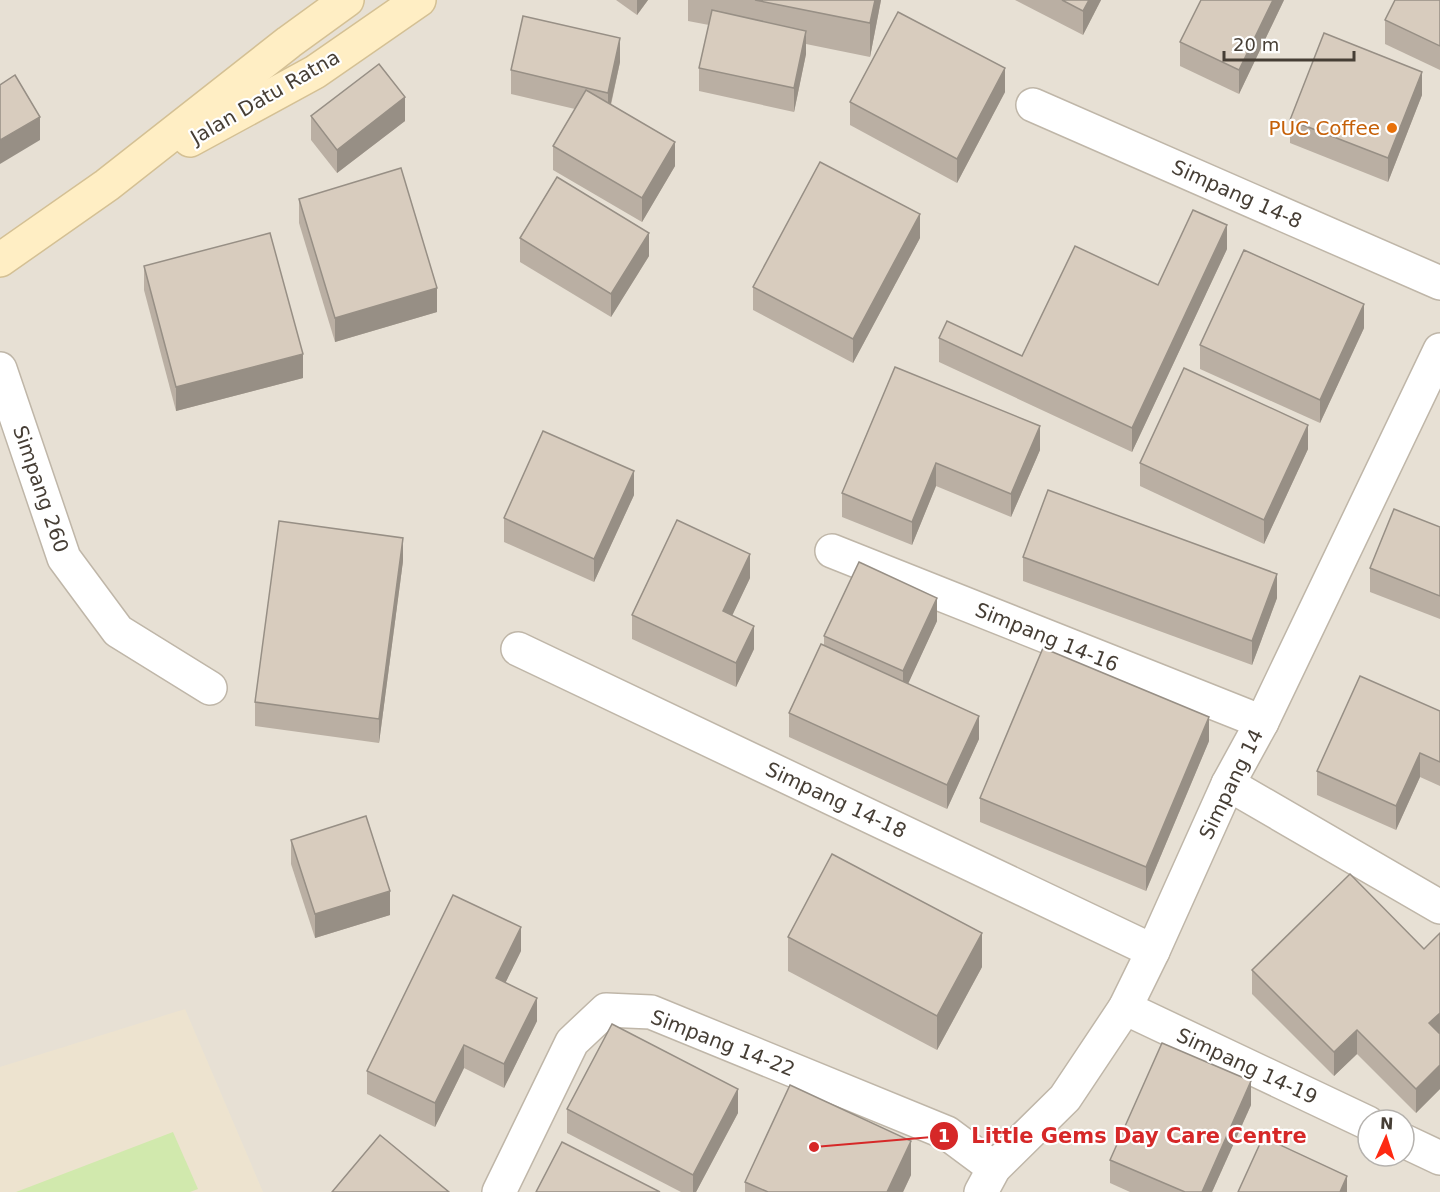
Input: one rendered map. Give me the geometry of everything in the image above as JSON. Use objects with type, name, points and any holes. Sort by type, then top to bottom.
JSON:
[{"type":"main road","name":"Jalan Datu Ratna","points":[[0,260],[107,185],[289,42],[347,0]]},
{"type":"main road","name":"Jalan Datu Ratna","points":[[107,185],[315,72],[419,0]]},
{"type":"street","name":"Simpang 14-8","points":[[1033,105],[1440,283]]},
{"type":"street","name":"Simpang 14","points":[[988,1180],[1065,1098],[1125,1008],[1228,784],[1262,722],[1440,350]]},
{"type":"street","name":"Simpang 260","points":[[0,369],[64,558],[118,631],[210,688]]},
{"type":"street","name":"Simpang 14-16","points":[[832,551],[1262,722]]},
{"type":"street","name":"Simpang 14-18","points":[[518,649],[1153,951]]},
{"type":"street","points":[[1228,784],[1440,907]]},
{"type":"street","name":"Simpang 14-19","points":[[1125,1008],[1356,1118]]},
{"type":"street","name":"Simpang 14-22","points":[[499,1192],[572,1042],[606,1010],[651,1012],[946,1133],[988,1180]]},
{"type":"street","points":[[1416,1147],[1440,1158]]},
{"type":"shaded area","points":[[0,0],[1440,0],[1440,1192],[0,1192]]},
{"type":"shaded area","points":[[185,1009],[263,1192],[0,1192],[0,1067]]},
{"type":"green space","points":[[173,1132],[198,1189],[190,1192],[16,1192]]},
{"type":"building","points":[[755,0],[875,0],[870,23]]},
{"type":"building","points":[[1062,0],[1089,0],[1083,11]]},
{"type":"building","points":[[1201,0],[1273,0],[1239,70],[1180,42]]},
{"type":"building","points":[[1395,0],[1440,0],[1440,46],[1385,20]]},
{"type":"building","points":[[712,10],[806,31],[794,88],[699,68]]},
{"type":"building","points":[[898,12],[1005,68],[957,159],[850,102]]},
{"type":"building","points":[[523,16],[620,38],[608,93],[511,70]]},
{"type":"building","points":[[1324,33],[1422,72],[1388,158],[1290,120]]},
{"type":"building","points":[[379,64],[405,97],[337,150],[311,116]]},
{"type":"building","points":[[15,75],[40,117],[0,140],[0,85]]},
{"type":"building","points":[[586,90],[675,142],[642,198],[553,146]]},
{"type":"building","points":[[820,162],[920,214],[853,339],[753,287]]},
{"type":"building","points":[[401,168],[437,288],[335,318],[299,199]]},
{"type":"building","points":[[557,177],[649,233],[611,294],[520,238]]},
{"type":"building","points":[[1193,210],[1227,225],[1132,428],[939,338],[947,321],[1022,356],[1075,246],[1158,285]]},
{"type":"building","points":[[270,233],[303,354],[176,387],[144,266]]},
{"type":"building","points":[[1244,250],[1364,304],[1320,400],[1200,345]]},
{"type":"building","points":[[895,367],[1040,426],[1011,494],[936,463],[912,522],[842,493]]},
{"type":"building","points":[[1184,368],[1308,425],[1264,520],[1140,463]]},
{"type":"building","points":[[543,431],[634,471],[594,559],[504,518]]},
{"type":"building","points":[[1048,490],[1277,574],[1252,641],[1023,557]]},
{"type":"building","points":[[1394,509],[1440,527],[1440,596],[1370,568]]},
{"type":"building","points":[[677,520],[750,554],[723,611],[754,626],[736,663],[632,615]]},
{"type":"building","points":[[279,521],[403,538],[379,719],[255,702]]},
{"type":"building","points":[[859,562],[937,598],[903,671],[824,636]]},
{"type":"building","points":[[821,644],[979,716],[947,785],[789,713]]},
{"type":"building","points":[[1043,648],[1209,717],[1146,867],[980,798]]},
{"type":"building","points":[[1360,676],[1440,711],[1440,762],[1420,753],[1396,806],[1317,771]]},
{"type":"building","points":[[366,816],[390,891],[315,914],[291,840]]},
{"type":"building","points":[[832,854],[982,933],[937,1016],[788,937]]},
{"type":"building","points":[[1350,874],[1424,949],[1440,933],[1440,1013],[1429,1023],[1440,1034],[1440,1065],[1416,1089],[1357,1030],[1334,1052],[1252,970]]},
{"type":"building","points":[[453,895],[521,927],[496,978],[537,998],[504,1064],[464,1045],[435,1103],[367,1071]]},
{"type":"building","points":[[612,1024],[738,1089],[693,1175],[567,1109]]},
{"type":"building","points":[[1162,1043],[1251,1081],[1202,1192],[1185,1192],[1110,1160]]},
{"type":"building","points":[[790,1085],[911,1141],[887,1192],[768,1192],[745,1182]]},
{"type":"building","points":[[380,1135],[449,1192],[332,1192]]},
{"type":"building","points":[[1263,1137],[1347,1176],[1340,1192],[1238,1192]]},
{"type":"building","points":[[562,1142],[660,1192],[536,1192]]},
{"type":"place","name":"PUC Coffee","points":[[1392,128]]},
{"type":"place","name":"Little Gems Day Care Centre","points":[[814,1147]]}]
